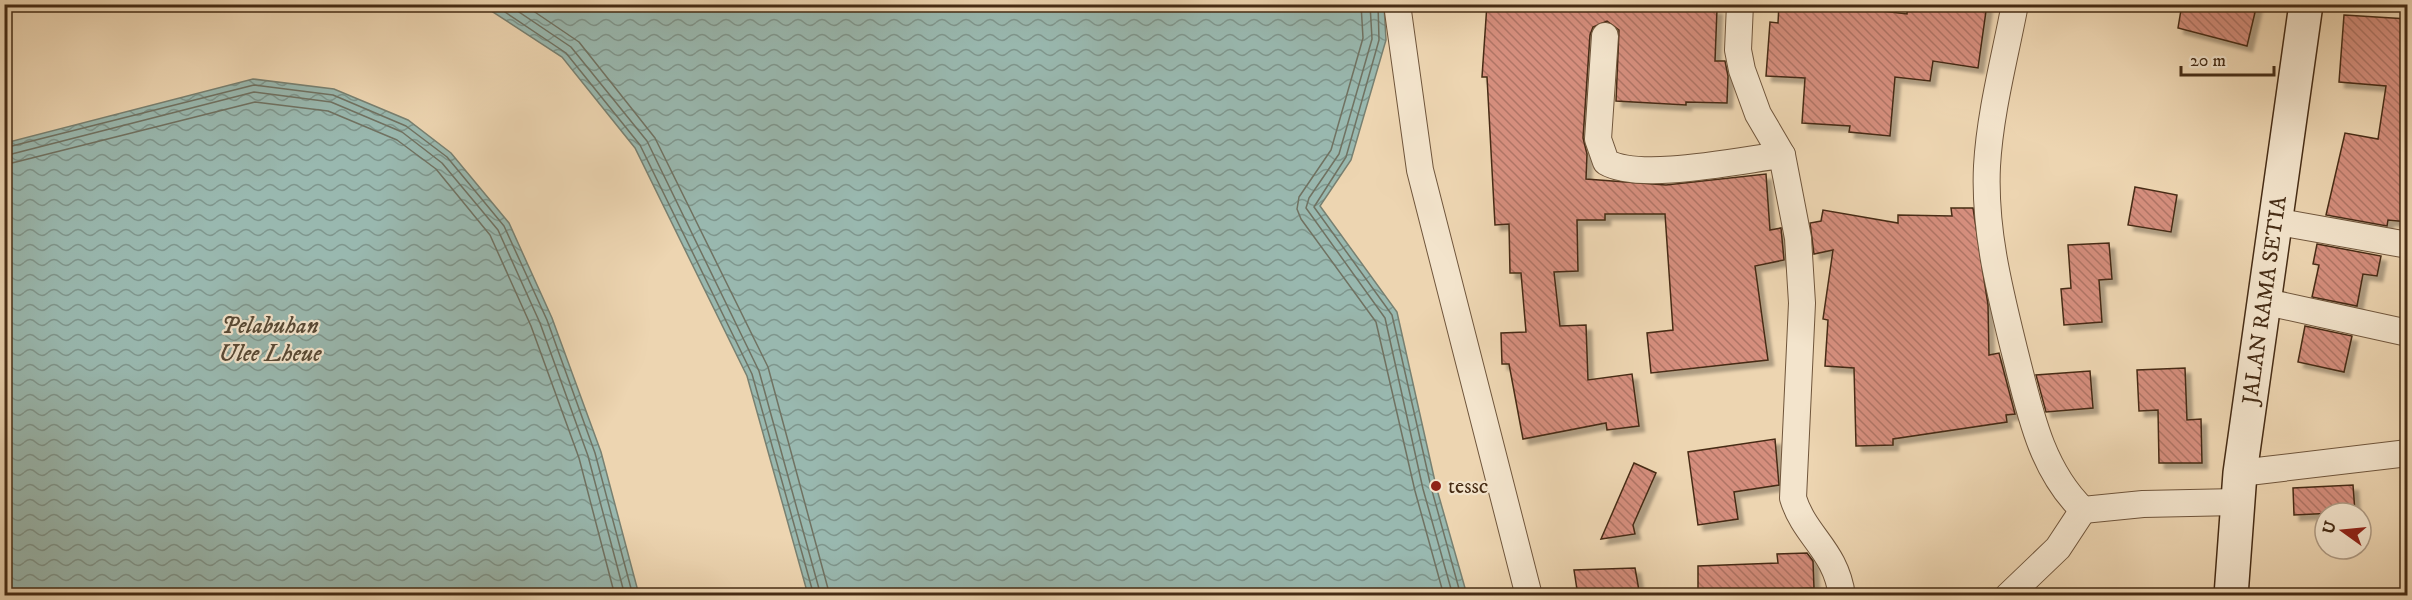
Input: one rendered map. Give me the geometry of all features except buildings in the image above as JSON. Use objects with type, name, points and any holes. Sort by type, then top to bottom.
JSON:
[{"type":"street","points":[[1397,4],[1420,170],[1529,596]]},
{"type":"street","points":[[1740,4],[1738,50],[1742,70],[1758,114],[1782,155],[1792,200],[1801,269],[1793,498],[1798,514],[1834,563],[1842,596]]},
{"type":"street","points":[[2015,4],[1987,163],[1986,209],[1992,253],[2036,434],[2066,493],[2083,510]]},
{"type":"street","name":"JALAN RAMA SETIA","points":[[2231,596],[2238,488],[2273,221],[2306,4]]},
{"type":"street","points":[[1605,36],[1598,139],[1606,162],[1623,169],[1649,171],[1782,155]]},
{"type":"street","points":[[2273,221],[2408,245]]},
{"type":"street","points":[[2262,301],[2408,333]]},
{"type":"street","points":[[2083,510],[2143,504],[2238,488],[2408,453]]},
{"type":"street","points":[[2008,596],[2058,548],[2083,510]]},
{"type":"water","points":[[482,5],[1384,5],[1386,40],[1351,160],[1320,206],[1397,312],[1436,486],[1467,595],[808,595],[747,376],[635,148],[562,57]]},
{"type":"water","name":"Pelabuhan Ulee Lheue","points":[[253,79],[334,89],[408,120],[451,153],[509,223],[552,318],[601,452],[639,595],[5,595],[5,143]]},
{"type":"place","name":"tessc","points":[[1436,486]]}]
